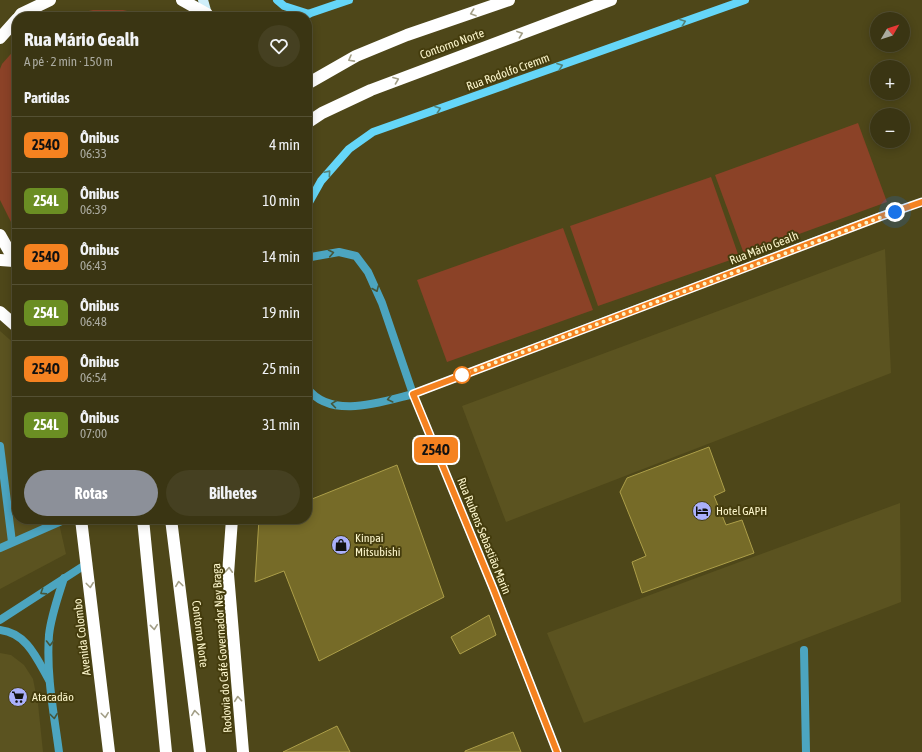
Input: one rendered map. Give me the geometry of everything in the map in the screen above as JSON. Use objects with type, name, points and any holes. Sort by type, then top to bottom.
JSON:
[{"type":"highway","points":[[25,12],[50,0]]},
{"type":"highway","points":[[182,0],[203,12]]},
{"type":"highway","name":"Contorno Norte","points":[[312,81],[356,56],[407,35],[509,0]]},
{"type":"highway","name":"Contorno Norte","points":[[312,120],[322,113],[371,90],[611,0]]},
{"type":"highway","points":[[0,38],[12,25]]},
{"type":"highway","points":[[0,235],[12,256]]},
{"type":"highway","points":[[0,260],[12,262]]},
{"type":"highway","points":[[0,312],[12,323]]},
{"type":"highway","name":"Avenida Colombo","points":[[83,524],[109,752]]},
{"type":"highway","points":[[143,524],[166,752]]},
{"type":"highway","name":"Contorno Norte","points":[[172,524],[200,752]]},
{"type":"highway","name":"Rodovia do Café Governador Ney Braga","points":[[232,524],[228,574],[243,752]]},
{"type":"main road","points":[[203,0],[207,12]]},
{"type":"street","points":[[277,0],[284,6],[303,12]]},
{"type":"street","points":[[312,13],[349,0]]},
{"type":"street","name":"Rua Rodolfo Cremm","points":[[312,197],[321,181],[349,149],[374,132],[745,0]]},
{"type":"street","name":"Rua Mário Gealh","points":[[312,393],[326,403],[348,406],[366,405],[413,394],[922,202]]},
{"type":"street","name":"Rua Rubens Sebastião Marin","points":[[312,257],[339,252],[356,256],[368,272],[376,288],[413,394],[493,588],[556,752]]},
{"type":"street","points":[[0,446],[12,542]]},
{"type":"street","points":[[0,548],[54,524]]},
{"type":"street","points":[[0,620],[88,563]]},
{"type":"street","points":[[59,752],[50,681],[50,635],[54,608],[64,578]]},
{"type":"street","points":[[0,630],[9,631],[26,642],[50,681]]},
{"type":"street","points":[[804,650],[806,752]]},
{"type":"shaded area","points":[[93,10],[123,10],[131,12],[84,12]]},
{"type":"shaded area","points":[[12,53],[12,224],[0,200],[0,69],[2,64]]},
{"type":"shaded area","points":[[858,123],[887,202],[744,254],[715,175]]},
{"type":"shaded area","points":[[711,177],[739,257],[598,306],[570,226]]},
{"type":"shaded area","points":[[563,228],[593,310],[447,362],[417,280]]},
{"type":"shaded area","points":[[885,249],[891,373],[506,522],[462,406]]},
{"type":"shaded area","points":[[0,331],[12,342],[12,524],[59,524],[66,554],[0,589]]},
{"type":"shaded area","points":[[900,503],[901,602],[584,723],[547,633]]},
{"type":"shaded area","name":"Atacadão","points":[[0,653],[11,655],[24,665],[33,679],[38,704],[43,752],[0,752]]},
{"type":"building","points":[[709,447],[725,491],[714,496],[726,525],[742,520],[754,553],[642,593],[632,562],[646,556],[620,492],[627,478]]},
{"type":"building","name":"Kinpai Mitsubishi","points":[[397,465],[444,597],[319,661],[284,571],[255,582],[259,524],[312,524],[312,499]]},
{"type":"building","points":[[489,615],[496,635],[460,654],[451,637]]},
{"type":"building","points":[[337,726],[350,752],[283,752]]},
{"type":"building","points":[[513,732],[521,752],[465,752],[465,751]]},
{"type":"bus line","name":"254O","points":[[557,752],[493,588],[413,394],[922,202]]},
{"type":"place","name":"Hotel GAPH","points":[[702,511]]},
{"type":"place","name":"Kinpai Mitsubishi","points":[[341,545]]},
{"type":"place","name":"Atacadão","points":[[18,697]]},
{"type":"route","points":[[462,375],[895,212]]}]
